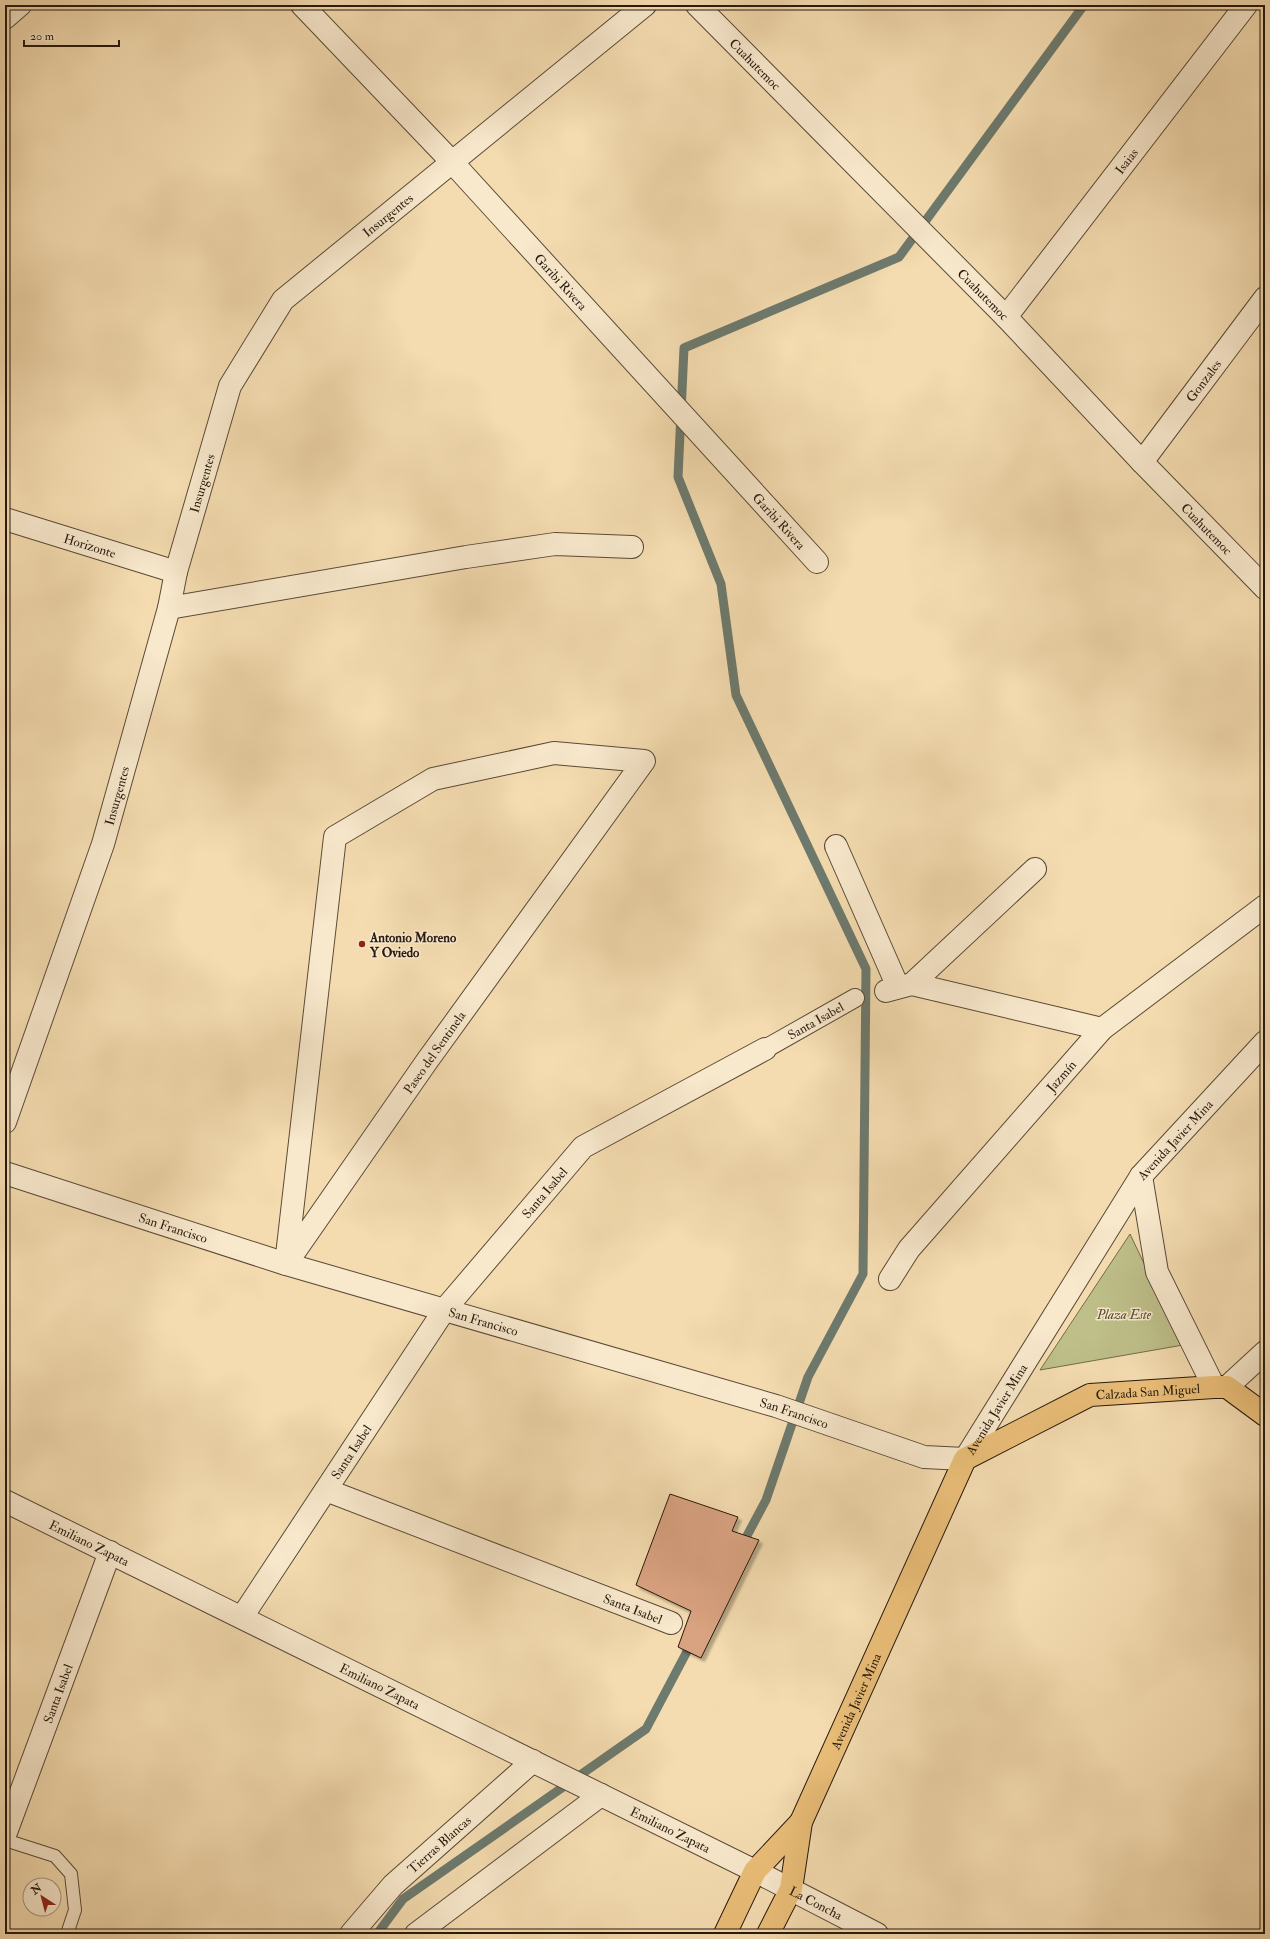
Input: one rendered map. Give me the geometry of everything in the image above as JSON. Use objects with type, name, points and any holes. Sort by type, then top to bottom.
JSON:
[{"type":"main road","points":[[1221,1387],[1264,1416]]},
{"type":"main road","name":"Calzada San Miguel","points":[[965,1459],[1090,1396],[1221,1387]]},
{"type":"main road","name":"Avenida Javier Mina","points":[[768,1934],[791,1889],[801,1822],[965,1459]]},
{"type":"main road","name":"Avenida Javier Mina","points":[[725,1934],[755,1871],[801,1822]]},
{"type":"street","points":[[5,18],[20,5]]},
{"type":"street","name":"Garibi Rivera","points":[[302,5],[452,162],[817,562]]},
{"type":"street","name":"Insurgentes","points":[[5,1122],[103,844],[169,608],[176,572],[230,386],[283,300],[646,5]]},
{"type":"street","name":"Cuahutemoc","points":[[697,5],[935,244],[1006,317],[1142,462],[1265,588]]},
{"type":"street","name":"Isaias","points":[[1006,317],[1246,5]]},
{"type":"street","name":"Gonzales","points":[[1142,462],[1265,298]]},
{"type":"street","name":"Horizonte","points":[[5,519],[176,572]]},
{"type":"street","points":[[169,608],[458,558],[555,544],[632,547]]},
{"type":"street","name":"Paseo del Sentinela","points":[[554,753],[644,761],[427,1061],[286,1264],[335,837],[433,779],[554,753]]},
{"type":"street","points":[[836,846],[899,987]]},
{"type":"street","points":[[899,987],[1035,869]]},
{"type":"street","name":"Jazmín","points":[[890,1279],[909,1249],[1102,1029],[1265,906]]},
{"type":"street","points":[[899,987],[1102,1029]]},
{"type":"street","name":"Santa Isabel","points":[[242,1617],[445,1309],[584,1148],[855,998]]},
{"type":"street","name":"Avenida Javier Mina","points":[[965,1459],[1142,1176],[1265,1042]]},
{"type":"street","name":"San Francisco","points":[[5,1173],[286,1264],[776,1406],[924,1457],[965,1459]]},
{"type":"street","points":[[1142,1176],[1157,1272],[1221,1387],[1265,1352]]},
{"type":"street","name":"Santa Isabel","points":[[326,1490],[671,1623]]},
{"type":"street","name":"Emiliano Zapata","points":[[5,1501],[533,1760],[755,1871]]},
{"type":"street","name":"Santa Isabel","points":[[5,1835],[110,1552]]},
{"type":"street","name":"Tierras Blancas","points":[[351,1934],[393,1885],[533,1760]]},
{"type":"street","points":[[416,1934],[597,1793]]},
{"type":"street","name":"La Concha","points":[[755,1871],[876,1934]]},
{"type":"lane","points":[[5,1840],[55,1856],[71,1874],[75,1910],[67,1934]]},
{"type":"green space","name":"Plaza Este","points":[[1130,1234],[1183,1345],[1040,1370]]},
{"type":"building","points":[[670,1494],[738,1517],[732,1531],[759,1540],[701,1658],[678,1647],[691,1611],[636,1585]]},
{"type":"waterway","points":[[741,1547],[766,1500],[808,1377],[863,1274],[866,969],[736,695],[721,584],[678,477],[684,348],[899,257],[1084,5]]},
{"type":"waterway","points":[[377,1934],[403,1899],[646,1729],[692,1642]]},
{"type":"place","name":"Antonio Moreno Y Oviedo","points":[[362,944]]}]
